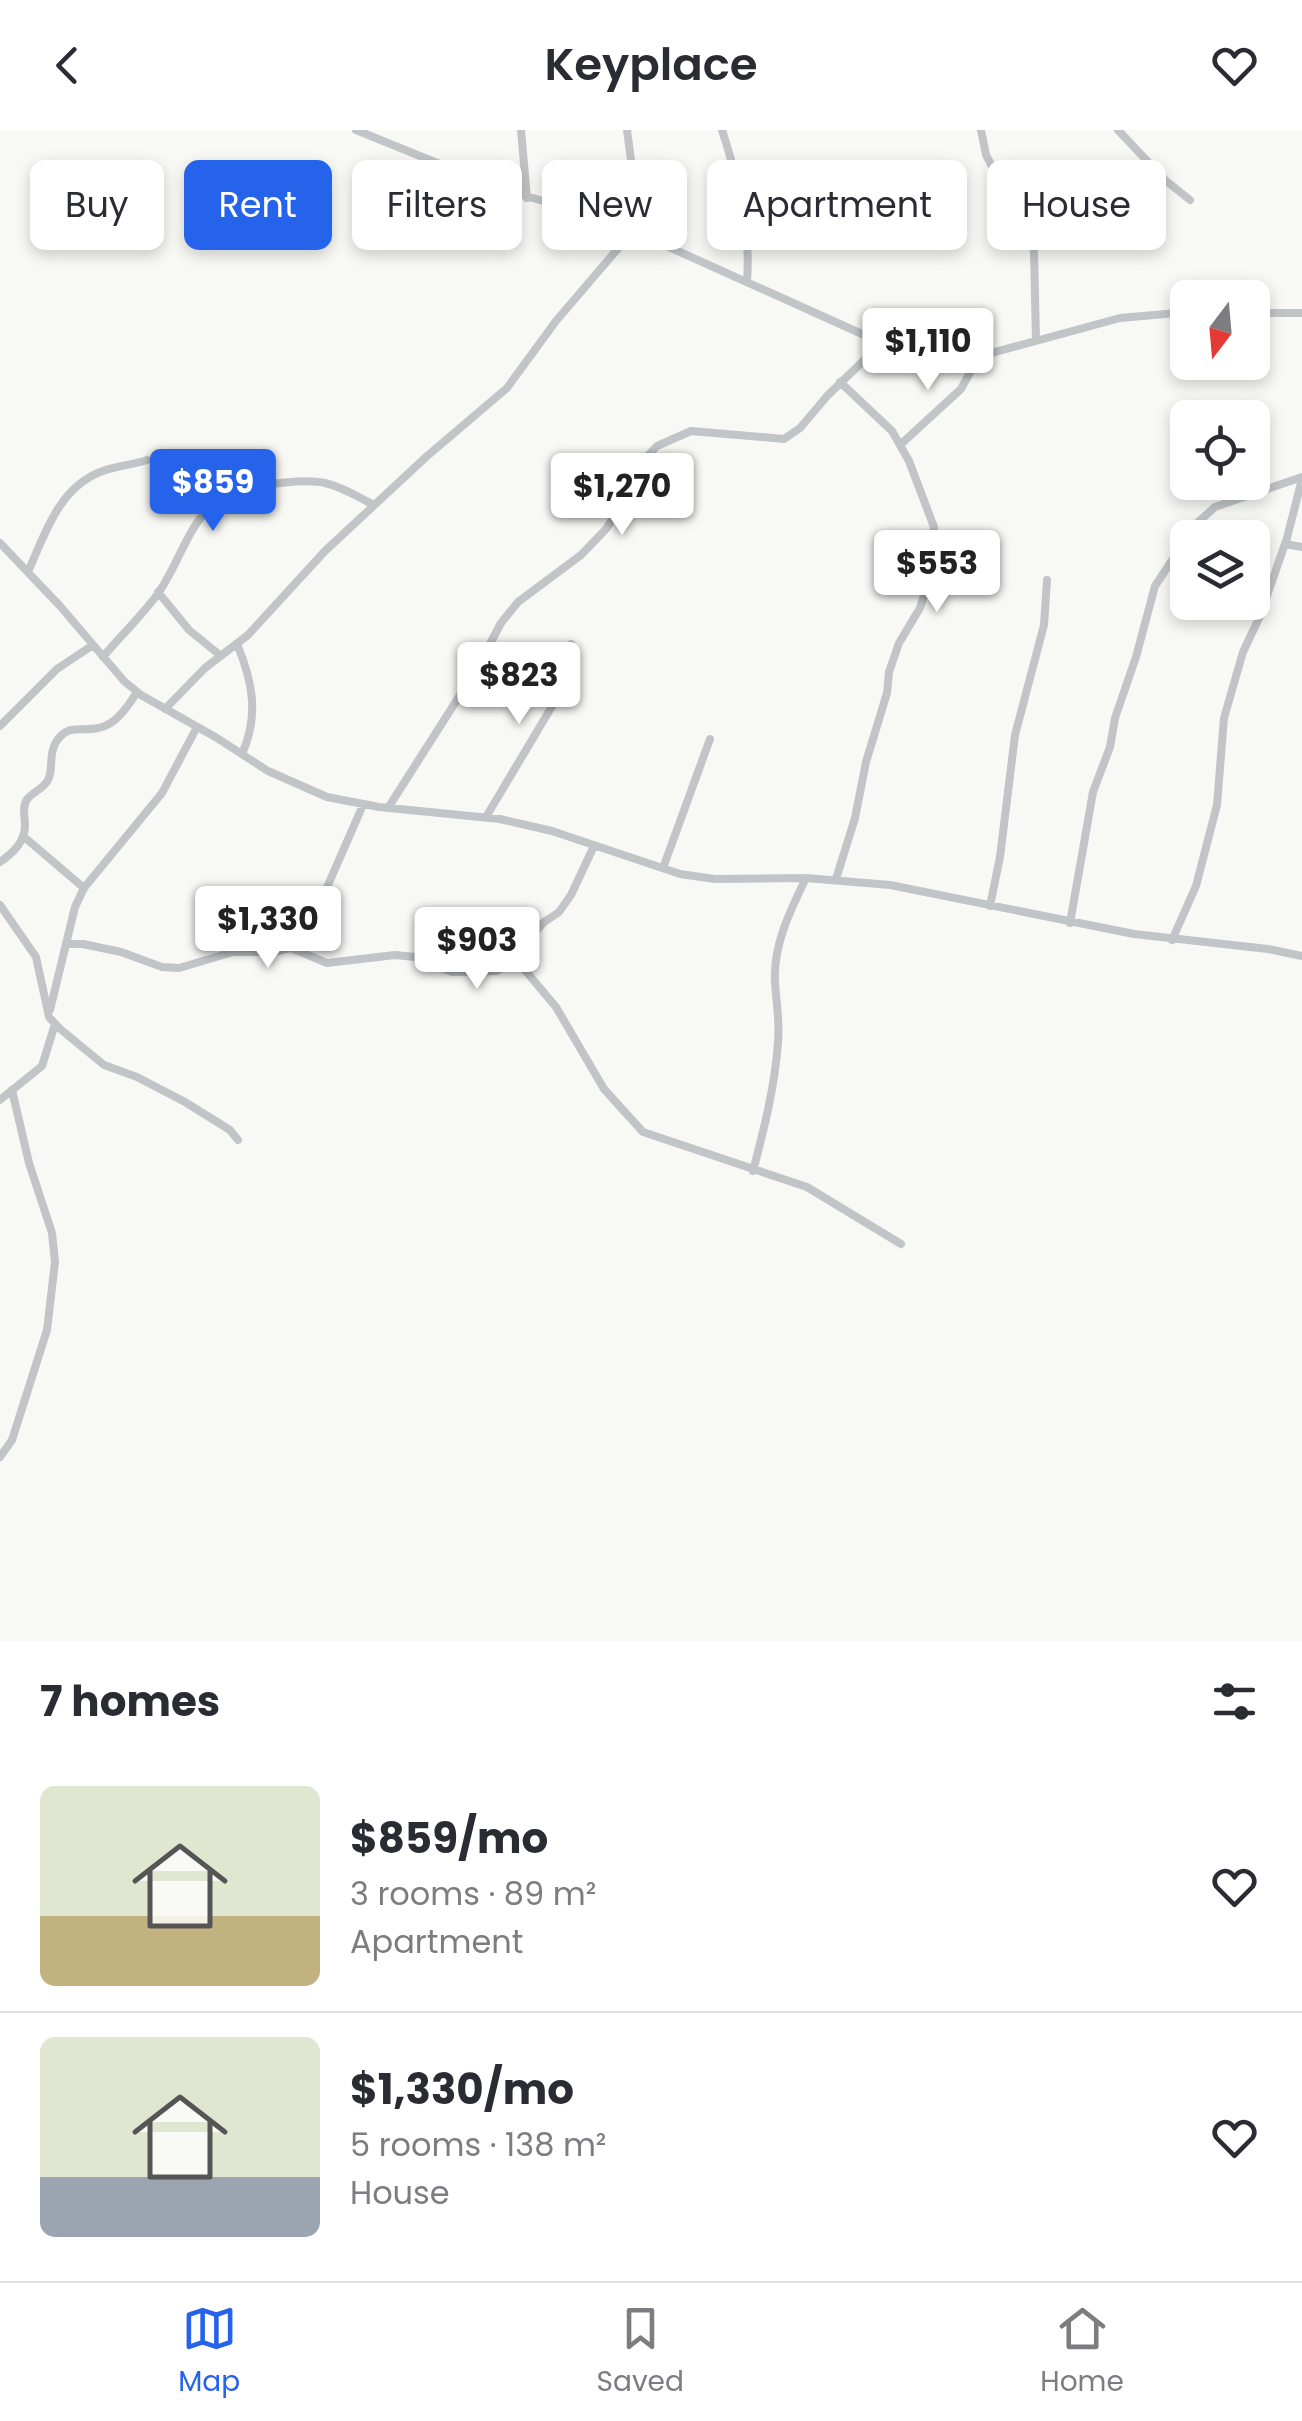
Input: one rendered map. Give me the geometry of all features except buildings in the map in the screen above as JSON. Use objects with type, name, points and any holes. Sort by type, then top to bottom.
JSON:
[{"type":"street","points":[[520,130],[527,198]]},
{"type":"street","points":[[627,130],[631,160]]},
{"type":"street","points":[[722,130],[747,230],[747,281]]},
{"type":"street","points":[[981,130],[986,155],[1030,237],[1034,252],[1036,341]]},
{"type":"street","points":[[1118,130],[1165,180],[1190,200]]},
{"type":"street","points":[[363,131],[542,203]]},
{"type":"street","points":[[164,709],[237,644],[325,550],[508,388],[612,250]]},
{"type":"street","points":[[677,250],[882,343],[940,359],[980,356],[1120,318],[1170,314]]},
{"type":"street","points":[[1270,313],[1302,314]]},
{"type":"street","points":[[388,808],[476,670],[501,623],[518,602],[582,555],[606,528],[625,500],[640,463],[657,446],[691,431],[784,439],[800,428],[840,382],[882,343]]},
{"type":"street","points":[[900,445],[960,389],[980,356]]},
{"type":"street","points":[[836,879],[855,818],[889,672],[899,643],[920,608],[930,577],[934,527],[892,432],[840,382]]},
{"type":"street","points":[[28,572],[59,504],[76,486],[100,472],[147,460]]},
{"type":"street","points":[[1070,922],[1093,792],[1110,747],[1155,586],[1196,524],[1215,507],[1302,478],[1285,544],[1243,652],[1224,718],[1217,805],[1196,886],[1172,940]]},
{"type":"street","points":[[103,656],[158,592],[194,527],[217,502],[272,484],[303,481],[344,489],[374,506]]},
{"type":"street","points":[[0,543],[137,692],[292,784],[345,803],[486,816],[552,830],[663,868],[715,879],[836,879],[890,885],[1172,940],[1268,948],[1302,956]]},
{"type":"street","points":[[1285,544],[1302,547]]},
{"type":"street","points":[[990,906],[1015,735],[1040,641],[1048,580]]},
{"type":"street","points":[[158,592],[189,630],[221,656]]},
{"type":"street","points":[[0,726],[58,669],[93,644]]},
{"type":"street","points":[[237,644],[254,708],[251,734],[242,754]]},
{"type":"street","points":[[486,816],[554,703],[571,644]]},
{"type":"street","points":[[0,862],[12,853],[23,836],[24,806],[50,778],[50,755],[59,738],[78,727],[99,728],[115,720],[137,692]]},
{"type":"street","points":[[48,1014],[75,907],[84,888],[162,794],[197,727]]},
{"type":"street","points":[[663,868],[710,740]]},
{"type":"street","points":[[291,948],[314,917],[363,805]]},
{"type":"street","points":[[23,836],[84,888]]},
{"type":"street","points":[[67,944],[120,952],[162,967],[179,968],[233,952],[291,948],[326,964],[394,955],[414,957],[452,972],[496,971],[565,903],[594,846]]},
{"type":"street","points":[[753,1171],[778,1046],[777,958],[790,911],[806,878]]},
{"type":"street","points":[[0,905],[36,957],[42,970],[48,1014],[56,1024],[104,1065],[185,1102],[230,1130],[238,1140]]},
{"type":"street","points":[[514,957],[556,1006],[604,1089],[643,1132],[807,1187],[901,1244]]},
{"type":"street","points":[[0,1100],[42,1066],[56,1024]]},
{"type":"street","points":[[1,1455],[12,1440],[50,1316],[55,1262],[52,1232],[29,1163],[12,1090]]}]
